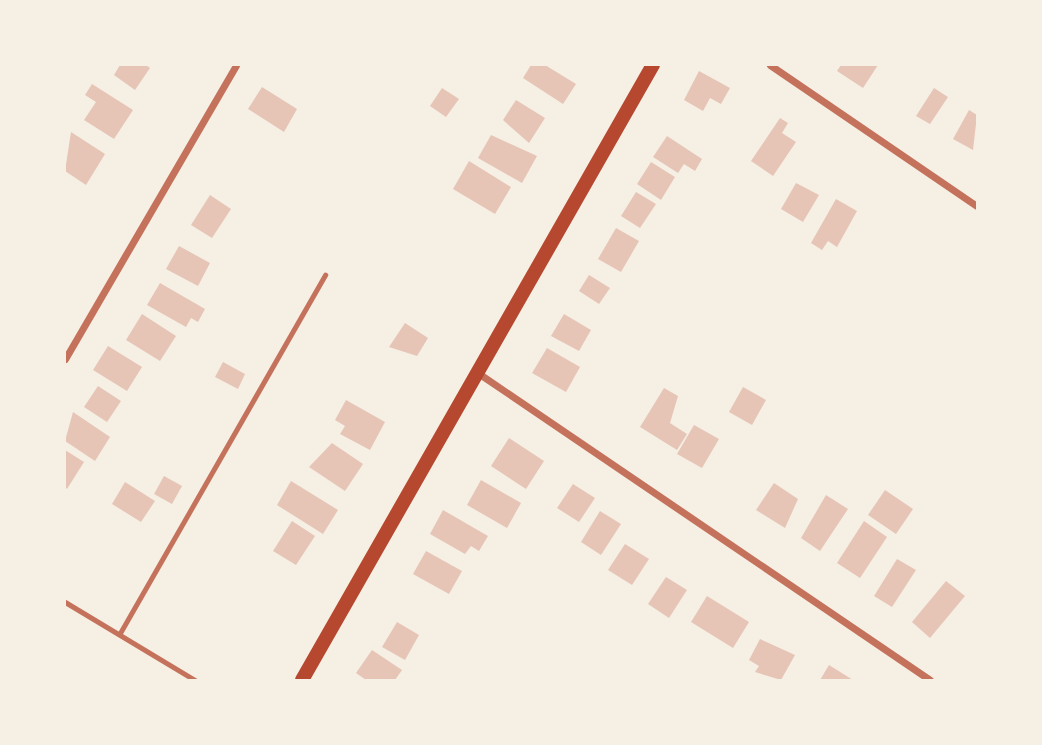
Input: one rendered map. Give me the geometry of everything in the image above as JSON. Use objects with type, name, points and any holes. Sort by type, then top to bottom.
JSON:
[{"type":"main road","points":[[302,680],[653,65]]},
{"type":"street","points":[[65,359],[236,65]]},
{"type":"street","points":[[770,65],[977,206]]},
{"type":"street","points":[[478,373],[930,680]]},
{"type":"lane","points":[[120,633],[325,275]]},
{"type":"lane","points":[[65,602],[195,680]]},
{"type":"building","points":[[120,65],[146,65],[150,68],[135,90],[114,75]]},
{"type":"building","points":[[531,65],[545,65],[576,84],[563,104],[523,78]]},
{"type":"building","points":[[841,65],[878,65],[863,88],[837,71]]},
{"type":"building","points":[[699,71],[730,88],[721,104],[710,98],[703,111],[684,100]]},
{"type":"building","points":[[92,84],[133,110],[114,139],[84,120],[96,102],[85,95]]},
{"type":"building","points":[[262,87],[297,109],[284,132],[248,109]]},
{"type":"building","points":[[442,88],[459,99],[446,117],[430,106]]},
{"type":"building","points":[[934,88],[948,97],[930,124],[916,116]]},
{"type":"building","points":[[516,100],[545,118],[529,143],[503,120]]},
{"type":"building","points":[[969,110],[977,115],[973,150],[953,139]]},
{"type":"building","points":[[780,118],[788,123],[782,133],[796,142],[773,176],[751,161]]},
{"type":"building","points":[[71,132],[105,154],[86,185],[65,171]]},
{"type":"building","points":[[491,135],[537,156],[522,183],[478,158]]},
{"type":"building","points":[[667,136],[702,159],[695,171],[684,164],[678,173],[653,157]]},
{"type":"building","points":[[469,161],[511,187],[495,214],[453,189]]},
{"type":"building","points":[[651,162],[675,177],[661,200],[637,184]]},
{"type":"building","points":[[796,183],[819,195],[803,222],[781,209]]},
{"type":"building","points":[[636,192],[656,204],[640,228],[621,216]]},
{"type":"building","points":[[210,195],[231,209],[212,238],[191,225]]},
{"type":"building","points":[[836,199],[857,211],[837,247],[828,241],[822,250],[811,243]]},
{"type":"building","points":[[616,228],[639,241],[621,272],[598,259]]},
{"type":"building","points":[[179,246],[210,263],[198,286],[166,269]]},
{"type":"building","points":[[589,275],[610,288],[599,304],[579,291]]},
{"type":"building","points":[[160,283],[205,309],[198,322],[191,318],[186,327],[147,305]]},
{"type":"building","points":[[142,314],[176,336],[160,361],[126,340]]},
{"type":"building","points":[[564,314],[591,330],[579,351],[551,336]]},
{"type":"building","points":[[405,323],[428,338],[417,356],[389,347]]},
{"type":"building","points":[[108,346],[142,367],[127,391],[93,370]]},
{"type":"building","points":[[547,348],[580,367],[566,392],[532,373]]},
{"type":"building","points":[[223,362],[245,374],[238,389],[215,377]]},
{"type":"building","points":[[98,386],[121,401],[107,422],[84,407]]},
{"type":"building","points":[[743,387],[766,400],[752,425],[729,412]]},
{"type":"building","points":[[664,388],[678,396],[670,423],[687,434],[677,450],[640,427]]},
{"type":"building","points":[[346,400],[385,422],[370,450],[340,434],[345,426],[335,420]]},
{"type":"building","points":[[73,412],[110,437],[95,461],[65,441]]},
{"type":"building","points":[[694,425],[719,439],[702,468],[677,454]]},
{"type":"building","points":[[509,438],[544,461],[526,489],[491,466]]},
{"type":"building","points":[[332,443],[363,464],[345,491],[309,467]]},
{"type":"building","points":[[65,450],[84,462],[67,489],[65,487]]},
{"type":"building","points":[[164,476],[182,486],[172,504],[154,494]]},
{"type":"building","points":[[481,480],[521,503],[507,528],[467,505]]},
{"type":"building","points":[[291,481],[338,510],[323,534],[277,505]]},
{"type":"building","points":[[125,482],[155,501],[141,522],[112,504]]},
{"type":"building","points":[[774,483],[798,499],[785,528],[756,510]]},
{"type":"building","points":[[573,484],[595,498],[579,522],[557,508]]},
{"type":"building","points":[[885,490],[913,509],[896,534],[868,515]]},
{"type":"building","points":[[826,495],[848,509],[820,551],[801,538]]},
{"type":"building","points":[[443,510],[488,536],[479,551],[471,546],[465,554],[430,534]]},
{"type":"building","points":[[600,511],[621,524],[601,555],[581,542]]},
{"type":"building","points":[[292,521],[315,536],[296,565],[273,551]]},
{"type":"building","points":[[864,521],[887,537],[860,578],[837,563]]},
{"type":"building","points":[[625,544],[649,559],[632,585],[608,570]]},
{"type":"building","points":[[426,551],[462,571],[449,594],[413,574]]},
{"type":"building","points":[[897,559],[916,570],[892,607],[874,596]]},
{"type":"building","points":[[666,577],[687,590],[669,618],[648,604]]},
{"type":"building","points":[[946,581],[965,596],[930,638],[912,622]]},
{"type":"building","points":[[707,596],[749,622],[733,648],[691,622]]},
{"type":"building","points":[[397,622],[419,635],[405,660],[382,647]]},
{"type":"building","points":[[760,639],[795,655],[781,680],[755,672],[759,666],[749,660]]},
{"type":"building","points":[[372,650],[402,670],[395,680],[366,680],[356,673]]},
{"type":"building","points":[[829,665],[853,680],[820,680]]}]
